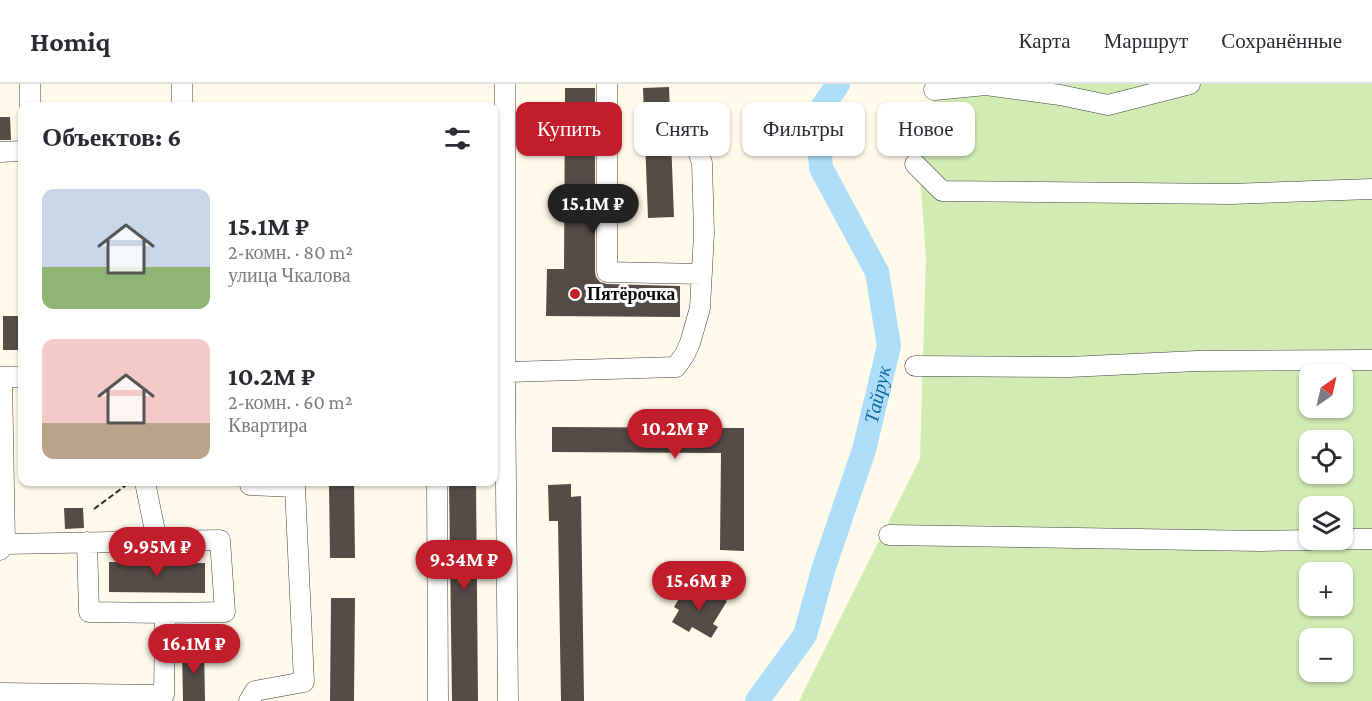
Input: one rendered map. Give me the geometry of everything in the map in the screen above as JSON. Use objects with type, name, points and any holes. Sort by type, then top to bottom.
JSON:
[{"type":"street","points":[[30,84],[30,102]]},
{"type":"street","points":[[182,84],[182,102]]},
{"type":"street","points":[[505,84],[500,453],[508,701]]},
{"type":"street","points":[[607,84],[607,272],[702,274]]},
{"type":"street","points":[[934,90],[986,85],[1060,95],[1108,105],[1190,84]]},
{"type":"street","points":[[0,152],[18,151]]},
{"type":"street","points":[[501,376],[676,367],[690,343],[700,308],[704,233],[702,163],[700,156]]},
{"type":"street","points":[[915,164],[942,191],[1231,194],[1372,189]]},
{"type":"street","points":[[915,366],[1069,367],[1197,361],[1372,360]]},
{"type":"street","points":[[18,377],[1,377],[3,547],[87,542],[220,540],[225,612],[89,612],[87,542]]},
{"type":"street","points":[[146,486],[157,541]]},
{"type":"street","points":[[249,701],[255,691],[304,682],[295,487],[272,486]]},
{"type":"street","points":[[437,486],[438,701]]},
{"type":"street","points":[[889,535],[1299,540]]},
{"type":"street","points":[[1353,539],[1372,539]]},
{"type":"street","points":[[0,693],[164,695],[165,613]]},
{"type":"path","points":[[94,509],[126,486]]},
{"type":"green space","points":[[943,84],[1372,84],[1372,701],[799,701],[920,459],[926,258],[919,156],[975,156],[975,102],[933,102]]},
{"type":"building","points":[[669,87],[670,102],[644,102],[643,88]]},
{"type":"building","points":[[565,88],[595,88],[595,102],[565,102]]},
{"type":"building","points":[[0,117],[10,117],[11,140],[0,140]]},
{"type":"building","points":[[565,156],[595,156],[596,277],[600,282],[607,284],[680,286],[680,317],[546,316],[547,269],[564,269]]},
{"type":"building","points":[[646,156],[672,156],[674,217],[648,218]]},
{"type":"building","points":[[3,316],[18,316],[18,350],[3,350]]},
{"type":"building","points":[[552,427],[744,428],[744,551],[720,550],[721,453],[552,452]]},
{"type":"building","points":[[571,484],[571,497],[581,496],[584,701],[561,701],[558,521],[549,521],[548,485]]},
{"type":"building","points":[[329,486],[354,486],[355,558],[330,558]]},
{"type":"building","points":[[449,486],[476,486],[478,701],[452,701]]},
{"type":"building","points":[[64,508],[83,508],[84,528],[65,529]]},
{"type":"building","points":[[109,562],[205,563],[205,593],[109,592]]},
{"type":"building","points":[[706,588],[727,601],[713,624],[718,627],[711,638],[692,627],[689,632],[672,622],[679,610],[674,607],[684,590],[699,599]]},
{"type":"building","points":[[331,598],[355,598],[354,701],[330,701]]},
{"type":"building","points":[[182,649],[204,649],[205,701],[183,701]]},
{"type":"waterway","name":"Тайрук","points":[[757,701],[805,635],[824,567],[864,450],[889,346],[877,272],[821,168],[817,115],[838,84]]},
{"type":"place","name":"Пятёрочка","points":[[575,294]]}]
